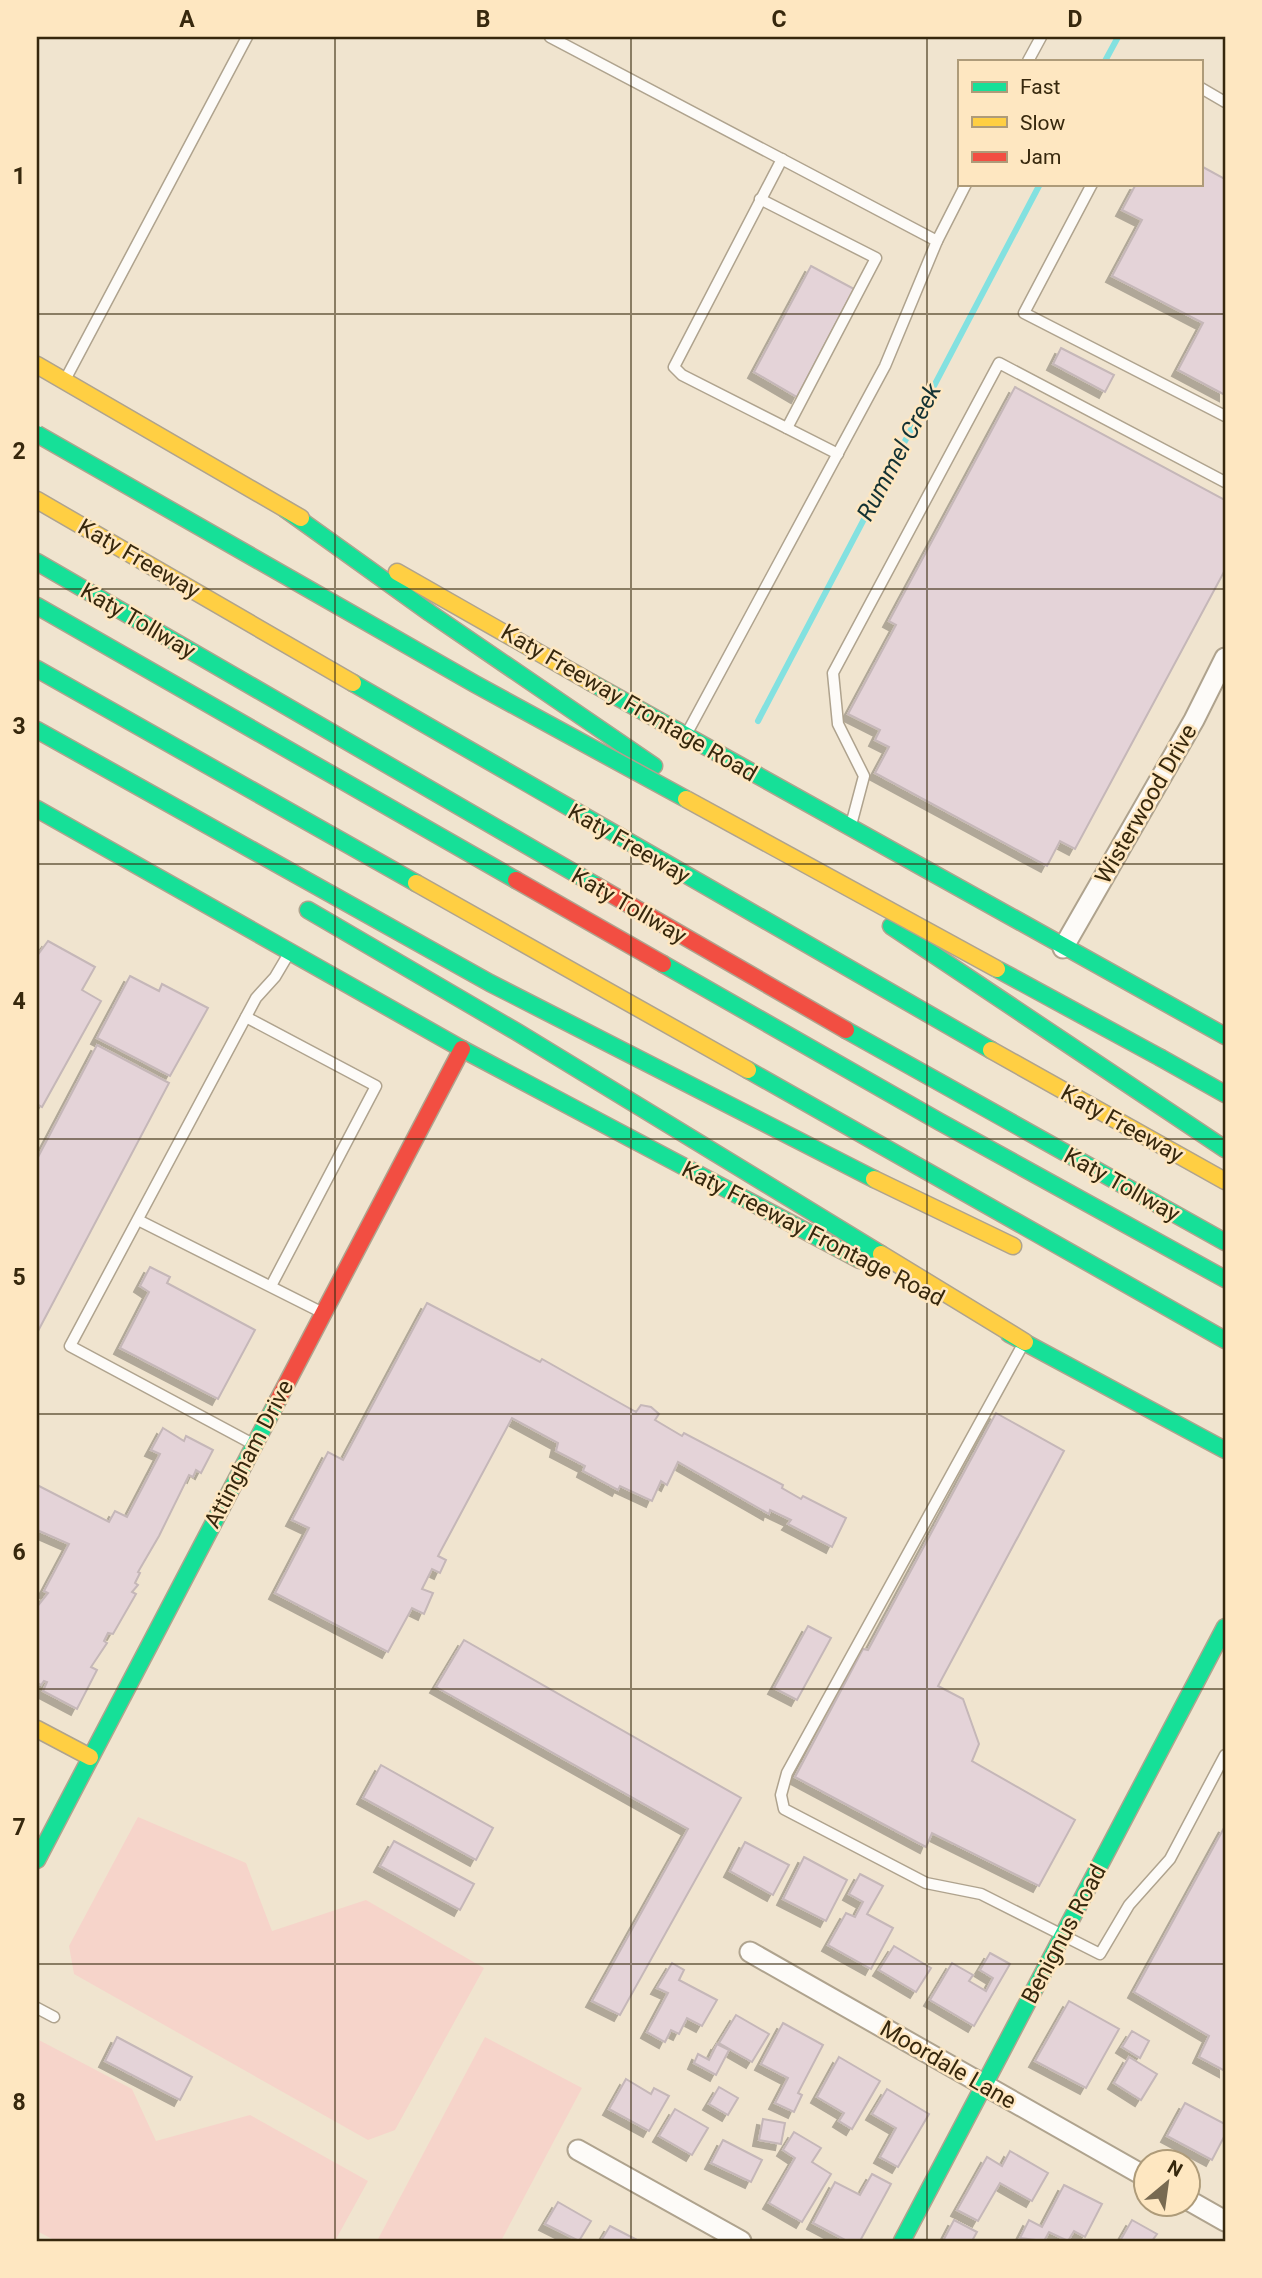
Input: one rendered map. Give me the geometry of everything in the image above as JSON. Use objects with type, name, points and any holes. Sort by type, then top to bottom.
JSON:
[{"type":"main road","name":"Katy Freeway Frontage Road","points":[[37,365],[285,509],[850,829],[1225,1036]]},
{"type":"main road","points":[[37,434],[475,684],[1225,1092]]},
{"type":"main road","name":"Katy Freeway","points":[[37,500],[804,945],[1225,1181]]},
{"type":"main road","points":[[285,509],[575,713],[1225,1149]]},
{"type":"main road","name":"Katy Tollway","points":[[37,562],[958,1095],[1225,1242]]},
{"type":"main road","name":"Katy Tollway","points":[[37,606],[928,1115],[1225,1279]]},
{"type":"main road","points":[[37,669],[1225,1342]]},
{"type":"main road","points":[[37,730],[490,983],[933,1209],[1022,1250]]},
{"type":"main road","name":"Katy Freeway Frontage Road","points":[[37,809],[462,1049],[845,1252],[1025,1342],[1225,1450]]},
{"type":"main road","points":[[291,900],[517,1032],[1025,1342]]},
{"type":"main road","name":"Attingham Drive","points":[[37,1860],[462,1049]]},
{"type":"main road","points":[[1073,1274],[1225,1342]]},
{"type":"main road","name":"Benignus Road","points":[[902,2241],[1225,1627]]},
{"type":"main road","points":[[37,1729],[90,1756]]},
{"type":"street","name":"Wisterwood Drive","points":[[1063,948],[1200,710],[1225,658]]},
{"type":"street","name":"Moordale Lane","points":[[750,1952],[1132,2169]]},
{"type":"street","points":[[578,2150],[741,2241]]},
{"type":"street","points":[[1202,2208],[1225,2221]]},
{"type":"lane","points":[[65,381],[247,37]]},
{"type":"lane","points":[[550,37],[937,241]]},
{"type":"lane","points":[[1029,60],[1041,37]]},
{"type":"lane","points":[[1202,90],[1225,102]]},
{"type":"lane","points":[[782,159],[676,358],[674,367],[682,375],[838,454]]},
{"type":"lane","points":[[686,736],[885,366],[937,241],[965,186]]},
{"type":"lane","points":[[1091,186],[1024,313],[1225,416]]},
{"type":"lane","points":[[761,198],[876,258],[787,428]]},
{"type":"lane","points":[[850,829],[864,775],[838,724],[833,673],[999,363],[1225,482]]},
{"type":"lane","points":[[254,1444],[70,1346],[246,1017],[290,952]]},
{"type":"lane","points":[[246,1017],[376,1086],[271,1286]]},
{"type":"lane","points":[[138,1220],[323,1313]]},
{"type":"lane","points":[[1025,1342],[787,1773],[781,1795],[784,1809],[811,1826],[926,1884],[981,1894],[1100,1954],[1129,1905],[1170,1859],[1225,1755]]},
{"type":"lane","points":[[37,2008],[54,2017]]},
{"type":"shaded area","points":[[138,1817],[246,1863],[272,1931],[366,1900],[484,1968],[395,2130],[368,2140],[74,1974],[69,1946]]},
{"type":"shaded area","points":[[485,2037],[582,2088],[501,2241],[377,2241]]},
{"type":"shaded area","points":[[37,2039],[132,2089],[156,2141],[250,2115],[368,2181],[335,2241],[56,2241],[37,2231]]},
{"type":"building","points":[[1202,167],[1225,179],[1225,395],[1178,370],[1203,323],[1112,276],[1142,220],[1122,210],[1135,186],[1202,186]]},
{"type":"building","points":[[811,266],[854,289],[797,397],[754,372]]},
{"type":"building","points":[[1061,348],[1114,375],[1105,392],[1053,364]]},
{"type":"building","points":[[1015,387],[1225,500],[1225,570],[1075,849],[1060,841],[1047,866],[875,773],[889,747],[875,740],[880,730],[848,714],[896,625],[889,621]]},
{"type":"building","points":[[48,941],[95,967],[82,990],[101,1001],[42,1107],[37,1104],[37,956]]},
{"type":"building","points":[[130,976],[159,991],[162,984],[208,1008],[170,1076],[97,1038]]},
{"type":"building","points":[[97,1045],[169,1083],[37,1333],[37,1159]]},
{"type":"building","points":[[150,1267],[170,1277],[167,1283],[255,1330],[218,1399],[120,1348],[149,1292],[140,1286]]},
{"type":"building","points":[[427,1303],[540,1362],[542,1359],[636,1412],[641,1405],[651,1407],[659,1414],[655,1420],[682,1436],[684,1433],[783,1485],[782,1488],[801,1499],[803,1496],[846,1518],[832,1547],[788,1524],[791,1520],[770,1510],[769,1514],[678,1462],[667,1485],[661,1481],[652,1501],[620,1486],[618,1490],[583,1471],[585,1466],[556,1451],[558,1443],[512,1418],[438,1556],[446,1560],[440,1573],[432,1569],[422,1589],[433,1593],[424,1614],[412,1608],[388,1652],[275,1593],[309,1528],[292,1520],[328,1452],[343,1460]]},
{"type":"building","points":[[996,1413],[1064,1451],[938,1686],[963,1699],[979,1744],[972,1761],[1075,1820],[1039,1886],[932,1833],[926,1847],[795,1777],[863,1649],[868,1650]]},
{"type":"building","points":[[163,1428],[184,1441],[186,1436],[213,1450],[201,1473],[196,1470],[193,1477],[189,1475],[138,1572],[140,1573],[135,1583],[138,1585],[132,1592],[136,1594],[113,1634],[108,1633],[104,1641],[107,1643],[91,1667],[97,1670],[77,1709],[43,1691],[47,1682],[44,1681],[41,1685],[37,1683],[37,1607],[48,1593],[44,1591],[69,1544],[37,1530],[37,1485],[109,1522],[115,1511],[127,1517],[160,1454],[151,1450]]},
{"type":"building","points":[[808,1626],[831,1638],[797,1700],[774,1688]]},
{"type":"building","points":[[464,1640],[741,1798],[620,2015],[592,2001],[688,1829],[436,1687]]},
{"type":"building","points":[[381,1765],[493,1828],[476,1860],[363,1798]]},
{"type":"building","points":[[1225,1826],[1225,2071],[1199,2057],[1209,2036],[1134,1992]]},
{"type":"building","points":[[394,1841],[474,1884],[460,1910],[380,1866]]},
{"type":"building","points":[[745,1842],[789,1865],[773,1895],[730,1871]]},
{"type":"building","points":[[804,1857],[847,1880],[826,1921],[783,1899]]},
{"type":"building","points":[[860,1874],[883,1886],[867,1914],[893,1928],[871,1969],[828,1945],[846,1913],[855,1917],[863,1902],[849,1894]]},
{"type":"building","points":[[894,1946],[931,1968],[916,1992],[879,1970]]},
{"type":"building","points":[[990,1953],[1010,1964],[974,2026],[930,2000],[952,1963],[973,1975],[969,1981],[986,1991],[993,1978],[980,1970]]},
{"type":"building","points":[[672,1963],[684,1970],[679,1980],[717,2000],[702,2026],[687,2018],[679,2034],[671,2030],[665,2042],[647,2032],[668,1993],[657,1988]]},
{"type":"building","points":[[1069,2001],[1119,2029],[1086,2088],[1035,2061]]},
{"type":"building","points":[[736,2015],[769,2034],[752,2062],[719,2043]]},
{"type":"building","points":[[783,2023],[823,2045],[798,2093],[802,2095],[794,2112],[775,2103],[788,2078],[761,2064]]},
{"type":"building","points":[[1132,2031],[1149,2041],[1140,2058],[1122,2047]]},
{"type":"building","points":[[117,2037],[192,2077],[180,2100],[105,2061]]},
{"type":"building","points":[[717,2044],[729,2050],[716,2075],[694,2063],[698,2054],[709,2060]]},
{"type":"building","points":[[839,2057],[880,2081],[852,2129],[839,2121],[844,2113],[817,2097]]},
{"type":"building","points":[[1129,2057],[1157,2074],[1141,2100],[1114,2083]]},
{"type":"building","points":[[626,2079],[651,2094],[654,2088],[669,2096],[649,2131],[609,2109]]},
{"type":"building","points":[[719,2087],[738,2098],[728,2115],[709,2104]]},
{"type":"building","points":[[887,2089],[929,2114],[898,2167],[880,2157],[896,2128],[872,2114]]},
{"type":"building","points":[[1185,2103],[1225,2124],[1225,2135],[1212,2160],[1202,2155],[1202,2148],[1190,2148],[1167,2136]]},
{"type":"building","points":[[675,2109],[708,2128],[692,2155],[659,2136]]},
{"type":"building","points":[[763,2119],[785,2123],[781,2144],[759,2140]]},
{"type":"building","points":[[794,2132],[821,2148],[812,2162],[831,2174],[802,2222],[769,2203],[795,2158],[783,2150]]},
{"type":"building","points":[[723,2140],[762,2160],[751,2182],[711,2163]]},
{"type":"building","points":[[1010,2151],[1048,2173],[1032,2201],[1000,2183],[978,2221],[957,2210],[987,2157],[1002,2166]]},
{"type":"building","points":[[872,2174],[891,2184],[860,2241],[847,2241],[813,2223],[835,2182],[860,2195]]},
{"type":"building","points":[[1064,2185],[1102,2204],[1085,2237],[1074,2231],[1068,2241],[1049,2232],[1044,2241],[1020,2238],[1029,2220],[1042,2227]]},
{"type":"building","points":[[558,2202],[591,2221],[579,2241],[545,2224]]},
{"type":"building","points":[[954,2220],[977,2232],[972,2241],[943,2241]]},
{"type":"building","points":[[1132,2220],[1157,2234],[1152,2241],[1120,2241]]},
{"type":"building","points":[[610,2226],[639,2241],[601,2241]]},
{"type":"waterway","name":"Rummel Creek","points":[[1106,60],[1118,37]]},
{"type":"waterway","name":"Rummel Creek","points":[[758,721],[1039,186]]},
{"type":"traffic: fast","points":[[37,434],[475,684],[686,799]]},
{"type":"traffic: fast","points":[[285,509],[430,613],[654,766]]},
{"type":"traffic: fast","points":[[37,562],[597,886]]},
{"type":"traffic: fast","points":[[37,606],[516,880]]},
{"type":"traffic: fast","points":[[37,669],[416,883]]},
{"type":"traffic: fast","points":[[353,683],[991,1050]]},
{"type":"traffic: fast","points":[[592,683],[1225,1036]]},
{"type":"traffic: fast","points":[[37,730],[490,983],[874,1179]]},
{"type":"traffic: fast","points":[[37,809],[462,1049],[860,1260]]},
{"type":"traffic: fast","points":[[308,910],[517,1032],[881,1254]]},
{"type":"traffic: fast","points":[[891,926],[1225,1149]]},
{"type":"traffic: fast","points":[[663,964],[940,1122],[1225,1279]]},
{"type":"traffic: fast","points":[[997,969],[1161,1058]]},
{"type":"traffic: fast","points":[[846,1030],[1225,1242]]},
{"type":"traffic: fast","points":[[1161,1058],[1225,1094]]},
{"type":"traffic: fast","points":[[748,1070],[1225,1340]]},
{"type":"traffic: fast","points":[[1009,1334],[1225,1450]]},
{"type":"traffic: fast","points":[[37,1860],[278,1400]]},
{"type":"traffic: fast","points":[[902,2241],[1225,1627]]},
{"type":"traffic: slow","points":[[37,365],[301,518]]},
{"type":"traffic: slow","points":[[37,500],[353,683]]},
{"type":"traffic: slow","points":[[397,572],[592,683]]},
{"type":"traffic: slow","points":[[686,799],[997,969]]},
{"type":"traffic: slow","points":[[416,883],[748,1070]]},
{"type":"traffic: slow","points":[[991,1050],[1225,1181]]},
{"type":"traffic: slow","points":[[874,1179],[1013,1246]]},
{"type":"traffic: slow","points":[[881,1254],[1025,1342]]},
{"type":"traffic: slow","points":[[37,1729],[90,1757]]},
{"type":"traffic: jam","points":[[516,880],[663,964]]},
{"type":"traffic: jam","points":[[597,886],[846,1030]]},
{"type":"traffic: jam","points":[[278,1400],[462,1049]]}]
